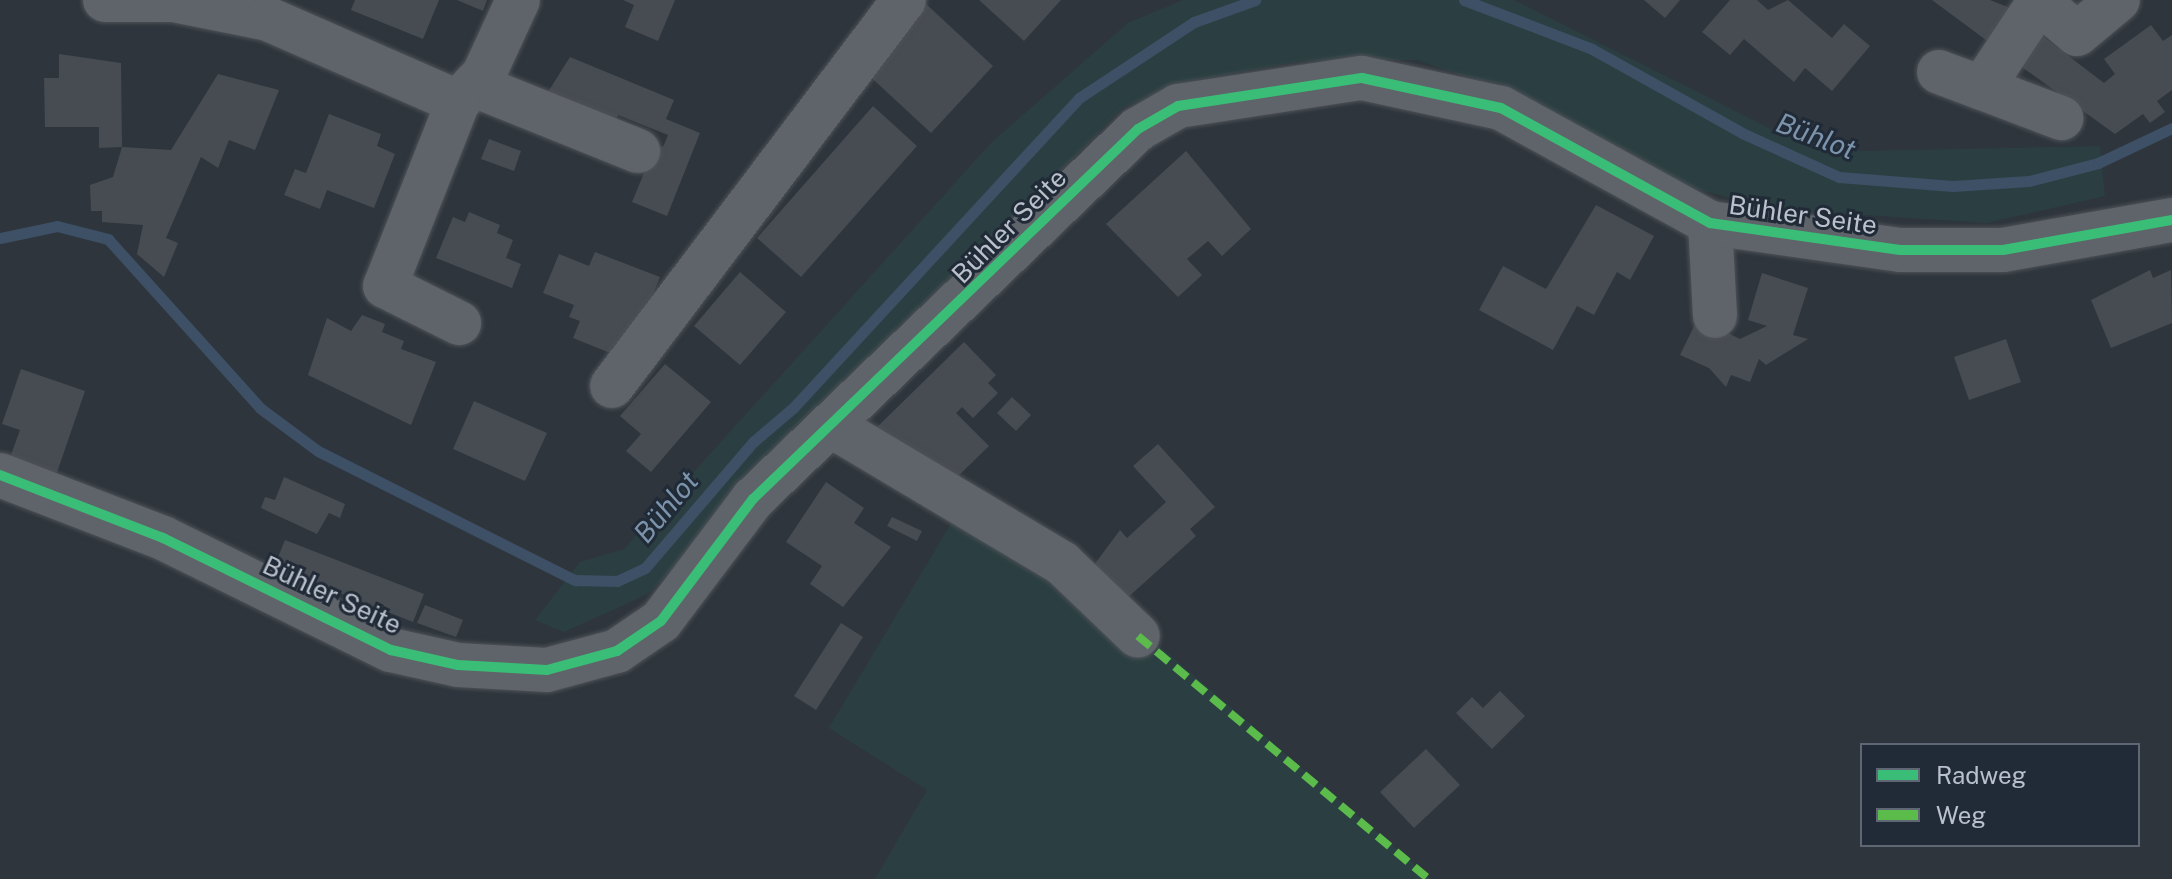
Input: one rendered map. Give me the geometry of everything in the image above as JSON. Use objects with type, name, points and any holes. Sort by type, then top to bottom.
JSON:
[{"type":"street","points":[[105,0],[173,0],[268,19],[466,93],[638,151]]},
{"type":"street","points":[[459,323],[385,286],[466,93],[518,0]]},
{"type":"street","points":[[612,386],[904,0]]},
{"type":"street","points":[[1982,88],[2038,1],[2077,34],[2118,0]]},
{"type":"street","points":[[1939,72],[2061,118]]},
{"type":"street","name":"Bühler Seite","points":[[0,475],[163,538],[391,650],[458,665],[547,670],[617,651],[661,621],[753,499],[1138,129],[1178,106],[1245,91],[1362,78],[1501,108],[1710,223],[1900,250],[2003,250],[2172,220]]},
{"type":"street","points":[[1710,223],[1715,316]]},
{"type":"street","points":[[832,426],[1062,563],[1138,636]]},
{"type":"green space","points":[[1183,0],[1514,0],[1773,130],[1861,151],[2100,146],[2105,196],[1987,223],[1775,209],[1688,187],[1495,87],[1417,60],[1301,61],[1182,83],[1122,108],[648,594],[564,632],[535,620],[580,562],[624,549],[992,142],[1128,23]]},
{"type":"green space","points":[[955,517],[1062,563],[1432,879],[875,879],[927,790],[829,728]]},
{"type":"building","points":[[355,0],[439,0],[423,39],[351,10]]},
{"type":"building","points":[[457,0],[487,0],[483,11]]},
{"type":"building","points":[[623,0],[675,0],[658,41],[625,27],[634,5]]},
{"type":"building","points":[[979,0],[1061,0],[1024,41]]},
{"type":"building","points":[[1644,0],[1680,0],[1665,18]]},
{"type":"building","points":[[1730,0],[1757,0],[1768,10],[1788,0],[1832,38],[1844,24],[1870,46],[1832,91],[1805,68],[1794,82],[1744,39],[1730,55],[1702,32]]},
{"type":"building","points":[[1932,0],[1990,0],[2018,11],[1994,46]]},
{"type":"building","points":[[925,3],[993,66],[931,133],[863,70]]},
{"type":"building","points":[[2151,25],[2163,41],[2172,35],[2172,90],[2157,101],[2165,112],[2150,123],[2143,114],[2115,134],[2019,65],[2041,35],[2104,83],[2115,74],[2104,59]]},
{"type":"building","points":[[59,54],[121,63],[122,147],[99,148],[99,127],[45,127],[44,78],[59,78]]},
{"type":"building","points":[[570,57],[674,100],[666,119],[700,133],[667,216],[632,202],[656,144],[663,147],[668,135],[618,115],[611,131],[541,103]]},
{"type":"building","points":[[218,74],[279,90],[255,150],[229,140],[218,168],[201,157],[166,238],[178,243],[164,277],[137,254],[143,225],[102,222],[102,211],[91,211],[90,185],[113,177],[122,147],[171,150]]},
{"type":"building","points":[[873,106],[917,146],[801,277],[757,238]]},
{"type":"building","points":[[329,114],[381,134],[377,146],[395,154],[374,208],[327,190],[320,209],[284,195],[295,169],[306,173]]},
{"type":"building","points":[[489,139],[521,151],[514,171],[481,159]]},
{"type":"building","points":[[1186,151],[1251,229],[1222,256],[1208,241],[1187,259],[1202,275],[1178,297],[1106,224]]},
{"type":"building","points":[[1596,205],[1654,236],[1630,280],[1617,272],[1594,315],[1577,306],[1553,350],[1479,310],[1503,266],[1546,289]]},
{"type":"building","points":[[469,212],[500,225],[497,233],[513,240],[506,258],[521,264],[512,288],[436,258],[453,217],[465,222]]},
{"type":"building","points":[[595,252],[660,277],[634,342],[615,355],[573,338],[580,321],[569,317],[574,305],[543,293],[559,254],[589,266]]},
{"type":"building","points":[[2150,270],[2153,278],[2171,270],[2172,323],[2111,348],[2091,300]]},
{"type":"building","points":[[740,272],[786,312],[740,365],[694,326]]},
{"type":"building","points":[[1762,273],[1808,288],[1793,335],[1808,339],[1766,365],[1759,359],[1750,382],[1731,375],[1726,387],[1709,368],[1680,355],[1698,318],[1740,339],[1767,326],[1748,320]]},
{"type":"building","points":[[362,315],[385,324],[382,332],[404,341],[401,349],[436,362],[411,425],[308,375],[327,318],[351,331]]},
{"type":"building","points":[[2006,339],[2021,382],[1969,400],[1954,357]]},
{"type":"building","points":[[964,342],[996,375],[988,383],[998,393],[973,418],[962,407],[956,413],[989,446],[948,486],[871,433]]},
{"type":"building","points":[[665,364],[711,402],[651,472],[626,451],[641,434],[620,416]]},
{"type":"building","points":[[21,369],[85,391],[53,484],[6,468],[20,430],[2,424]]},
{"type":"building","points":[[1012,397],[1031,415],[1016,431],[997,413]]},
{"type":"building","points":[[474,401],[547,433],[525,481],[453,449]]},
{"type":"building","points":[[1158,444],[1215,507],[1190,529],[1196,536],[1125,600],[1094,565],[1120,530],[1127,538],[1166,502],[1133,466]]},
{"type":"building","points":[[284,477],[345,504],[340,518],[329,513],[317,534],[261,508],[265,497],[275,500]]},
{"type":"building","points":[[826,482],[864,508],[854,523],[891,547],[843,607],[810,584],[822,566],[786,542]]},
{"type":"building","points":[[892,517],[922,531],[917,541],[887,526]]},
{"type":"building","points":[[285,540],[424,594],[413,622],[274,567]]},
{"type":"building","points":[[425,605],[463,620],[456,637],[417,623]]},
{"type":"building","points":[[841,623],[863,637],[816,710],[794,696]]},
{"type":"building","points":[[1500,691],[1525,716],[1492,749],[1456,713],[1472,697],[1483,708]]},
{"type":"building","points":[[1426,749],[1460,785],[1414,828],[1380,792]]},
{"type":"waterway","name":"Bühlot","points":[[0,238],[57,226],[108,239],[260,408],[318,451],[575,580],[617,581],[645,568],[753,442],[793,408],[1079,98],[1194,22],[1255,0]]},
{"type":"waterway","name":"Bühlot","points":[[1464,0],[1592,49],[1742,133],[1839,177],[1953,186],[2029,181],[2098,163],[2172,128]]},
{"type":"marked path","points":[[1138,636],[1429,879]]},
{"type":"cycle path","points":[[0,475],[163,538],[391,650],[458,665],[547,670],[617,651],[661,621],[753,499],[1138,129],[1178,106],[1362,78],[1501,108],[1710,223],[1900,250],[2003,250],[2172,220]]}]
